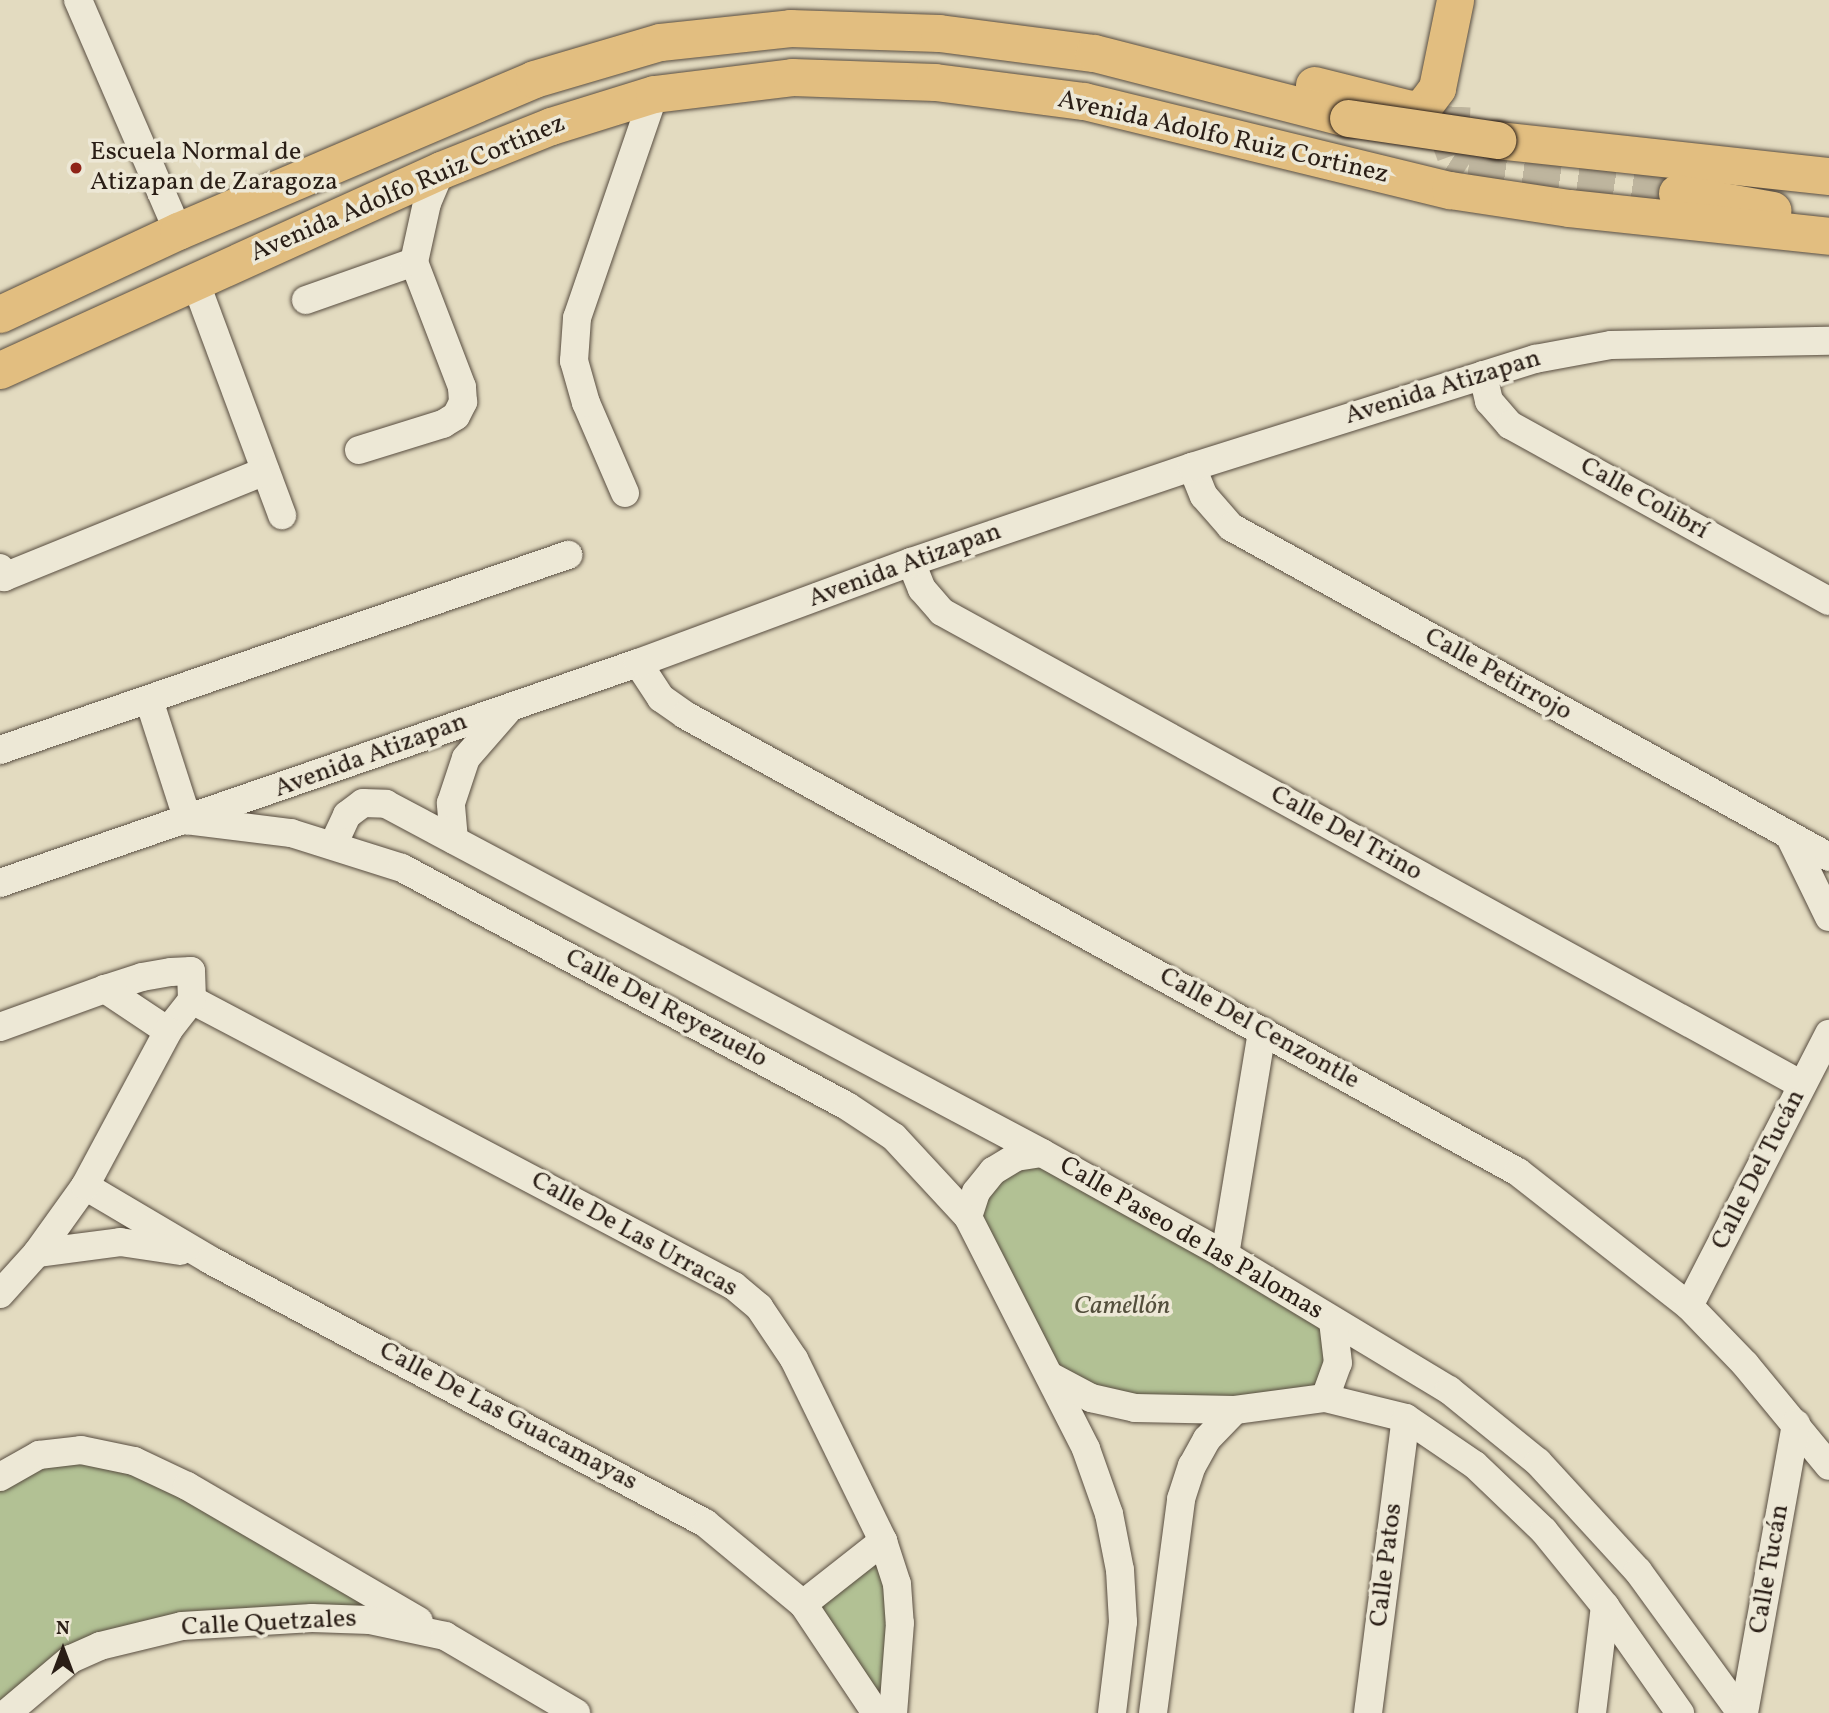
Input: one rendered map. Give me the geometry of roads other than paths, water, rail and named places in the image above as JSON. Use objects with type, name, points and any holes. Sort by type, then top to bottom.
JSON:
[{"type":"main road","points":[[1094,53],[1278,76],[1410,109],[1422,108],[1437,88],[1455,0]]},
{"type":"main road","points":[[1452,106],[1475,0]]},
{"type":"main road","name":"Avenida Adolfo Ruiz Cortinez","points":[[0,314],[178,231],[534,79],[660,42],[790,28],[939,33],[1094,53],[1348,118],[1497,140],[1829,176]]},
{"type":"main road","name":"Avenida Adolfo Ruiz Cortinez","points":[[0,370],[441,170],[551,126],[654,94],[792,77],[935,82],[1084,101],[1450,190],[1621,215],[1829,236]]},
{"type":"main road","points":[[1677,193],[1829,222]]},
{"type":"main road","points":[[178,231],[195,281]]},
{"type":"street","points":[[78,0],[178,231]]},
{"type":"street","points":[[625,493],[577,372],[577,318],[654,94]]},
{"type":"street","points":[[359,450],[443,424],[456,416],[463,402],[462,387],[414,262],[427,203],[441,170]]},
{"type":"street","points":[[306,300],[414,262]]},
{"type":"street","points":[[195,281],[282,515]]},
{"type":"street","points":[[1784,340],[1829,357]]},
{"type":"street","name":"Avenida Atizapan","points":[[0,883],[188,821],[638,663],[911,562],[1192,467],[1482,375],[1598,347],[1784,340],[1829,341]]},
{"type":"street","name":"Calle Colibrí","points":[[1482,375],[1489,401],[1510,425],[1829,601]]},
{"type":"street","name":"Calle Petirrojo","points":[[1192,467],[1204,496],[1231,527],[1829,857]]},
{"type":"street","points":[[0,568],[4,577],[265,471]]},
{"type":"street","points":[[0,750],[568,555]]},
{"type":"street","name":"Calle Del Trino","points":[[911,562],[922,589],[942,612],[1802,1085]]},
{"type":"street","name":"Calle Del Cenzontle","points":[[638,663],[661,698],[685,715],[1518,1172],[1689,1306],[1796,1424],[1829,1466]]},
{"type":"street","points":[[149,700],[188,821]]},
{"type":"street","points":[[454,840],[451,803],[466,758],[487,729],[514,705]]},
{"type":"street","name":"Calle Del Reyezuelo","points":[[334,843],[347,815],[363,803],[386,804],[1042,1153]]},
{"type":"street","name":"Calle Del Reyezuelo","points":[[188,821],[291,833],[334,843],[402,867],[847,1106],[894,1137],[968,1217]]},
{"type":"street","points":[[1790,837],[1829,917]]},
{"type":"street","points":[[0,1027],[142,977],[191,971],[192,1000],[168,1031],[85,1186],[37,1253],[0,1294]]},
{"type":"street","points":[[105,989],[168,1031]]},
{"type":"street","name":"Calle De Las Urracas","points":[[192,1000],[734,1286],[779,1330],[883,1541],[897,1584],[900,1623],[893,1713]]},
{"type":"street","points":[[1225,1255],[1262,1031]]},
{"type":"street","name":"Calle Del Tucán","points":[[1689,1306],[1829,1034]]},
{"type":"street","name":"Calle Paseo de las Palomas","points":[[968,1217],[976,1192],[993,1171],[1016,1157],[1042,1153],[1225,1255],[1449,1390],[1538,1462],[1638,1571],[1743,1713]]},
{"type":"street","name":"Calle De Las Guacamayas","points":[[85,1186],[209,1260],[705,1522],[803,1604],[876,1713]]},
{"type":"street","points":[[968,1217],[1086,1449],[1109,1514],[1120,1570],[1123,1622],[1112,1713]]},
{"type":"street","points":[[37,1253],[120,1242],[209,1260]]},
{"type":"street","name":"Calle Paseo de las Palomas","points":[[1325,1398],[1338,1363],[1333,1321]]},
{"type":"street","points":[[1050,1376],[1091,1398],[1135,1408],[1235,1410],[1325,1398],[1406,1418],[1485,1474],[1544,1531],[1605,1606],[1680,1713]]},
{"type":"street","points":[[1153,1713],[1181,1499],[1192,1465],[1207,1439],[1235,1410]]},
{"type":"street","name":"Calle Patos","points":[[1368,1713],[1406,1418]]},
{"type":"street","name":"Calle Tucán","points":[[1743,1713],[1796,1424]]},
{"type":"street","points":[[0,1477],[39,1455],[71,1451],[134,1461],[187,1486],[445,1636]]},
{"type":"street","points":[[803,1604],[883,1541]]},
{"type":"street","points":[[1592,1713],[1605,1606]]},
{"type":"street","name":"Calle Quetzales","points":[[7,1713],[71,1659],[131,1636],[182,1626],[300,1618],[370,1620],[445,1636],[576,1713]]},
{"type":"tunnel","points":[[1452,106],[1450,140],[1455,154],[1469,163],[1677,193]]},
{"type":"place","name":"Escuela Normal de Atizapan de Zaragoza","points":[[76,168]]},
{"type":"park label","name":"Camellón","points":[[1122,1307]]}]
